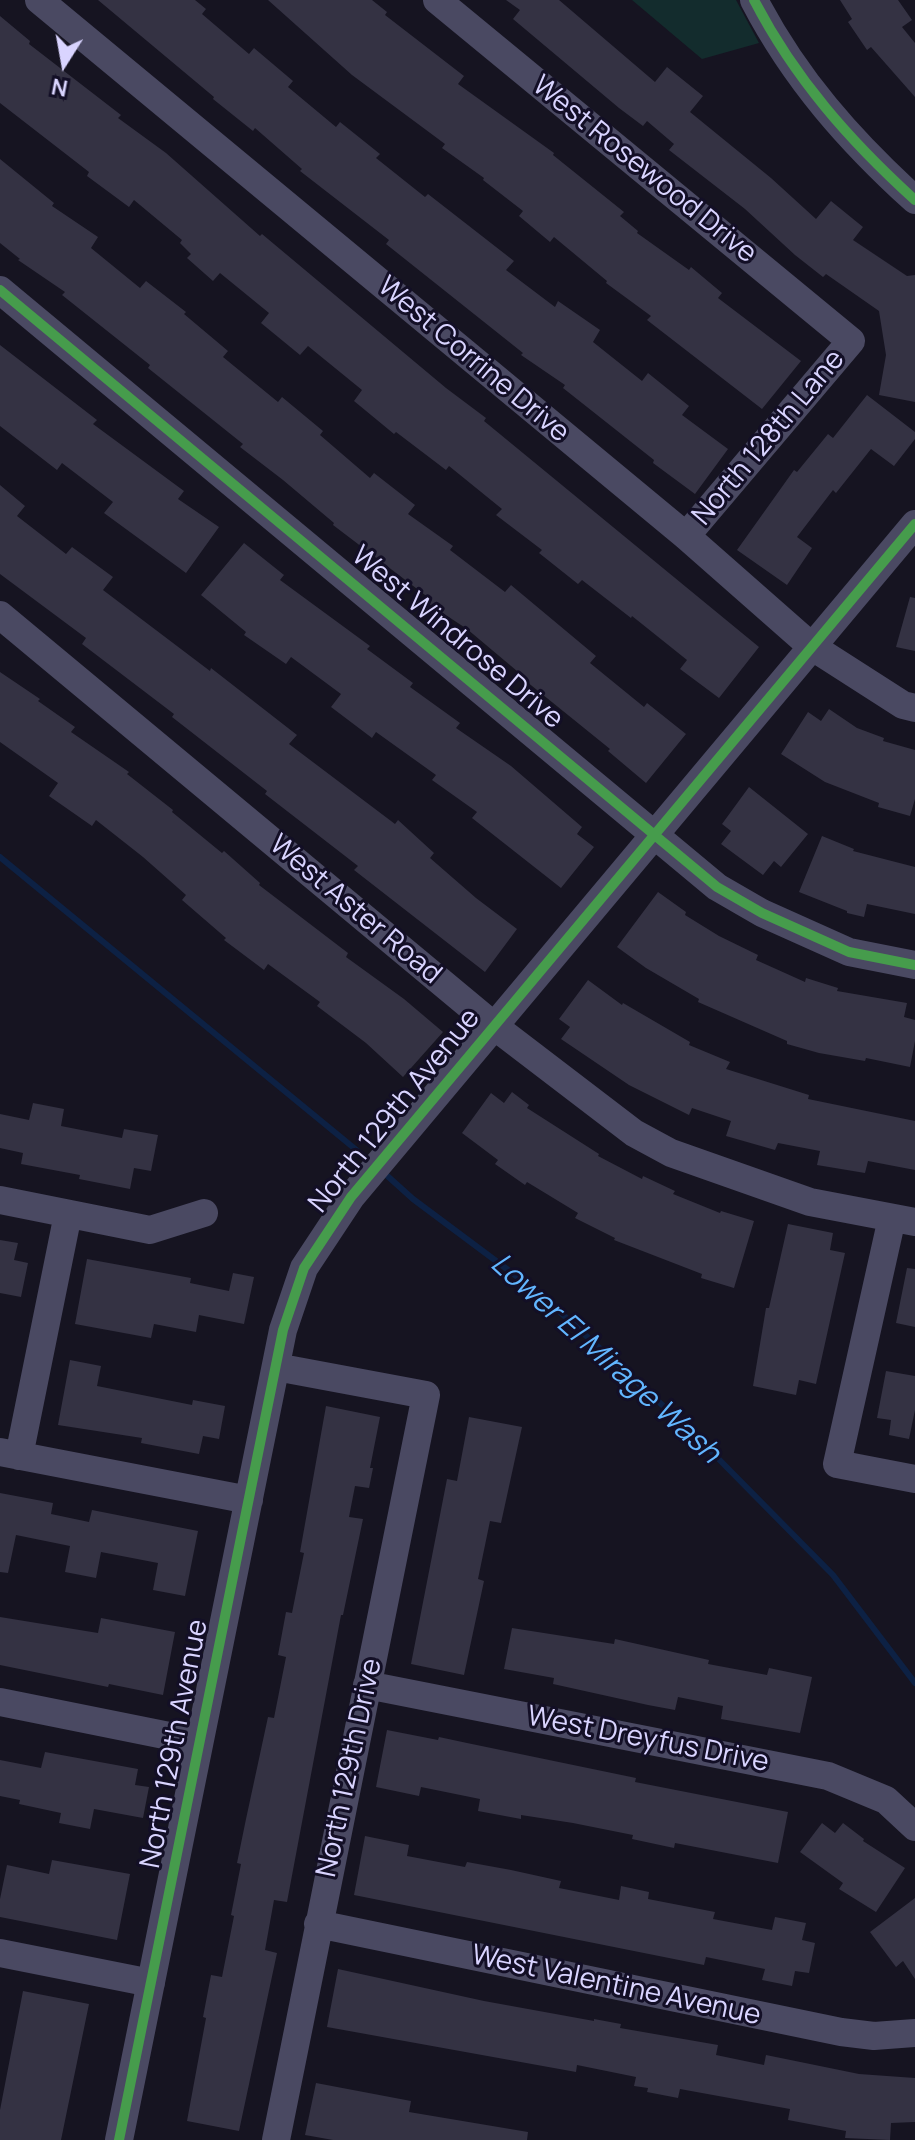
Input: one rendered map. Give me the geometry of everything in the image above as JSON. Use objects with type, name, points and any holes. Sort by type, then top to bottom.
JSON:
[{"type":"street","name":"West Corrine Drive","points":[[39,0],[686,536],[811,646],[903,705],[915,708]]},
{"type":"street","name":"West Rosewood Drive","points":[[437,0],[851,341]]},
{"type":"street","points":[[754,0],[775,38],[813,93],[865,155],[915,200]]},
{"type":"street","name":"West Windrose Drive","points":[[0,290],[717,887],[762,913],[849,952],[915,965]]},
{"type":"street","name":"North 128th Lane","points":[[686,536],[851,341]]},
{"type":"street","name":"North 129th Avenue","points":[[123,2139],[151,1983],[283,1330],[304,1268],[351,1197],[915,524]]},
{"type":"street","name":"West Aster Road","points":[[0,615],[494,1026],[634,1133],[671,1153],[810,1202],[904,1220]]},
{"type":"street","points":[[0,1200],[150,1230],[204,1213]]},
{"type":"street","points":[[68,1214],[10,1454],[249,1500]]},
{"type":"street","points":[[904,1220],[837,1464],[915,1479]]},
{"type":"street","name":"North 129th Drive","points":[[276,1367],[426,1395],[276,2140]]},
{"type":"street","name":"West Dreyfus Drive","points":[[367,1685],[828,1776],[886,1800],[915,1827]]},
{"type":"street","points":[[0,1702],[199,1742]]},
{"type":"street","name":"West Valentine Avenue","points":[[318,1924],[841,2032],[874,2036],[915,2033]]},
{"type":"street","points":[[0,1953],[151,1983]]},
{"type":"green space","points":[[632,0],[736,0],[759,43],[702,59]]},
{"type":"building","points":[[98,0],[195,0],[206,9],[202,14],[249,54],[254,48],[293,81],[288,87],[336,127],[340,122],[380,154],[376,158],[514,261],[506,270],[555,307],[558,301],[600,330],[593,342],[642,381],[648,373],[689,406],[682,415],[728,449],[695,494],[563,388],[565,385],[521,355],[523,353],[386,244],[389,240],[300,171],[302,169],[255,128],[253,131],[213,99]]},
{"type":"building","points":[[268,0],[372,0],[387,12],[385,15],[464,76],[458,84],[554,153],[624,212],[620,216],[637,233],[689,270],[691,267],[722,293],[718,298],[801,361],[762,409],[647,320],[651,316],[606,283],[554,237],[550,242],[519,216],[523,211],[442,148],[445,144],[352,75]]},
{"type":"building","points":[[506,0],[559,0],[655,82],[667,67],[703,96],[690,112],[816,219],[831,201],[863,227],[853,240],[907,276],[915,275],[915,402],[879,395],[886,355],[879,311],[826,274],[823,277],[745,209],[669,150],[674,144],[647,121],[643,126],[619,108],[513,19],[520,10]]},
{"type":"building","points":[[840,0],[898,0],[912,20],[902,27],[915,43],[915,97],[871,47],[867,50],[848,22],[852,19]]},
{"type":"building","points":[[0,16],[30,41],[29,44],[121,115],[118,118],[166,153],[260,236],[262,234],[486,418],[484,421],[759,647],[719,698],[680,669],[687,660],[632,616],[582,580],[578,584],[539,553],[542,550],[496,515],[502,509],[449,466],[446,470],[396,432],[394,434],[354,401],[362,390],[308,346],[300,355],[261,323],[269,313],[220,273],[213,281],[187,258],[191,254],[180,243],[182,240],[134,200],[129,207],[0,103]]},
{"type":"building","points":[[0,159],[54,203],[52,206],[98,237],[91,248],[140,288],[146,281],[186,312],[184,314],[228,351],[223,357],[278,402],[282,397],[323,431],[320,435],[370,478],[374,473],[415,505],[408,514],[453,546],[450,550],[505,592],[511,585],[596,656],[590,663],[644,707],[647,703],[686,734],[646,783],[467,629],[426,602],[429,598],[333,525],[240,447],[243,444],[62,295],[65,292],[18,260],[0,243]]},
{"type":"building","points":[[0,345],[97,420],[93,424],[184,491],[178,499],[219,527],[186,573],[104,513],[113,502],[62,463],[57,470],[0,426]]},
{"type":"building","points":[[867,395],[915,432],[915,439],[894,466],[871,449],[836,493],[833,490],[797,537],[812,548],[787,585],[737,550],[794,470],[797,472],[828,434],[833,438]]},
{"type":"building","points":[[0,485],[25,506],[17,516],[66,554],[72,547],[113,577],[103,590],[297,735],[289,744],[395,824],[398,820],[434,853],[430,858],[517,929],[485,972],[354,870],[358,866],[265,794],[267,791],[172,717],[174,714],[82,644],[86,638],[0,574]]},
{"type":"building","points":[[244,543],[284,575],[280,580],[370,646],[367,649],[413,683],[410,687],[460,723],[456,728],[511,766],[582,827],[577,834],[594,847],[561,888],[472,818],[477,812],[432,780],[436,775],[376,732],[372,738],[331,707],[341,694],[291,657],[286,664],[244,635],[246,632],[201,595]]},
{"type":"building","points":[[910,597],[915,598],[915,651],[896,647]]},
{"type":"building","points":[[0,672],[75,727],[71,732],[129,772],[127,774],[222,853],[224,851],[259,885],[348,953],[346,957],[443,1032],[403,1077],[366,1043],[317,1006],[320,1002],[268,964],[264,970],[224,940],[226,938],[182,900],[186,895],[143,857],[96,820],[92,826],[49,796],[58,783],[0,742]]},
{"type":"building","points":[[829,709],[857,728],[884,738],[883,741],[915,750],[915,799],[910,816],[878,807],[879,803],[825,782],[781,754],[808,712],[821,721]]},
{"type":"building","points":[[749,787],[808,834],[781,867],[774,861],[763,875],[721,844],[731,831],[722,824]]},
{"type":"building","points":[[822,836],[853,851],[915,867],[915,914],[867,904],[864,917],[799,892]]},
{"type":"building","points":[[658,892],[686,912],[685,915],[758,955],[756,960],[805,982],[806,978],[838,988],[837,991],[907,1003],[904,1017],[915,1020],[910,1067],[819,1053],[787,1044],[787,1041],[698,1002],[699,999],[646,968],[617,947]]},
{"type":"building","points":[[588,980],[622,1005],[690,1042],[689,1045],[730,1062],[726,1069],[809,1095],[808,1099],[915,1121],[915,1170],[868,1161],[865,1173],[817,1165],[820,1151],[778,1143],[775,1150],[726,1136],[731,1121],[692,1108],[689,1115],[629,1085],[561,1039],[570,1027],[559,1019]]},
{"type":"building","points":[[512,1092],[529,1105],[527,1108],[598,1156],[642,1179],[643,1176],[675,1191],[673,1194],[720,1213],[754,1221],[734,1288],[701,1278],[702,1274],[614,1240],[575,1218],[578,1213],[527,1182],[525,1185],[495,1164],[498,1160],[462,1133],[491,1093],[504,1103]]},
{"type":"building","points":[[33,1103],[64,1109],[61,1126],[122,1138],[124,1129],[158,1135],[151,1171],[134,1168],[130,1189],[79,1179],[80,1175],[21,1164],[23,1153],[0,1148],[0,1114],[29,1120]]},
{"type":"building","points":[[788,1224],[833,1233],[830,1250],[845,1253],[816,1384],[799,1380],[796,1395],[753,1386],[766,1308],[769,1308]]},
{"type":"building","points":[[0,1240],[18,1243],[14,1260],[28,1263],[21,1297],[0,1293]]},
{"type":"building","points":[[87,1259],[191,1278],[190,1283],[229,1291],[233,1273],[254,1277],[244,1324],[199,1315],[196,1332],[154,1324],[151,1338],[75,1324]]},
{"type":"building","points":[[907,1268],[915,1269],[915,1327],[896,1323]]},
{"type":"building","points":[[70,1360],[101,1366],[97,1386],[192,1405],[193,1400],[225,1406],[219,1439],[203,1436],[199,1454],[141,1443],[142,1438],[58,1425]]},
{"type":"building","points":[[886,1371],[915,1376],[915,1410],[909,1439],[889,1435],[891,1420],[877,1418]]},
{"type":"building","points":[[326,1406],[380,1417],[369,1488],[355,1486],[349,1517],[363,1519],[341,1615],[287,1902],[274,1900],[265,1950],[277,1953],[239,2131],[187,2121],[211,1975],[222,1977],[241,1864],[237,1863],[268,1717],[274,1718],[286,1657],[278,1655],[286,1612],[292,1613],[304,1553],[300,1552]]},
{"type":"building","points":[[469,1417],[522,1427],[501,1523],[490,1521],[478,1579],[484,1581],[464,1675],[411,1664],[447,1479],[457,1481]]},
{"type":"building","points":[[0,1493],[53,1503],[51,1514],[89,1522],[92,1510],[198,1531],[185,1596],[153,1590],[158,1563],[101,1552],[96,1578],[65,1572],[70,1546],[16,1535],[8,1573],[0,1572]]},
{"type":"building","points":[[0,1617],[98,1633],[101,1618],[175,1632],[163,1695],[0,1665]]},
{"type":"building","points":[[512,1628],[614,1644],[615,1639],[709,1660],[708,1664],[767,1675],[769,1668],[812,1677],[800,1733],[721,1719],[723,1706],[678,1697],[675,1710],[553,1684],[554,1678],[504,1669]]},
{"type":"building","points":[[387,1730],[438,1740],[439,1737],[636,1778],[635,1782],[788,1812],[778,1863],[675,1843],[674,1848],[632,1839],[633,1835],[573,1823],[521,1815],[521,1819],[478,1811],[480,1799],[421,1787],[419,1796],[376,1787]]},
{"type":"building","points":[[45,1752],[138,1769],[135,1785],[149,1787],[143,1818],[94,1809],[90,1829],[59,1823],[61,1813],[19,1804],[20,1800],[0,1796],[0,1760],[41,1768]]},
{"type":"building","points":[[822,1823],[835,1833],[843,1823],[863,1841],[905,1868],[876,1912],[839,1889],[843,1883],[800,1852]]},
{"type":"building","points":[[365,1836],[409,1845],[407,1856],[465,1867],[467,1862],[511,1870],[561,1881],[559,1888],[619,1900],[621,1886],[649,1892],[648,1899],[715,1912],[713,1919],[772,1930],[775,1917],[806,1923],[802,1940],[815,1943],[809,1973],[795,1971],[792,1986],[762,1980],[765,1969],[706,1957],[704,1965],[354,1895]]},
{"type":"building","points":[[52,1860],[130,1874],[117,1940],[0,1917],[0,1899],[7,1865],[49,1874]]},
{"type":"building","points":[[915,1898],[915,1979],[903,1961],[896,1967],[870,1932]]},
{"type":"building","points":[[338,1969],[484,2001],[621,2024],[620,2028],[718,2045],[716,2055],[764,2065],[766,2055],[859,2074],[915,2078],[915,2122],[891,2123],[890,2140],[845,2138],[846,2131],[788,2120],[790,2109],[680,2089],[678,2098],[634,2086],[636,2077],[577,2065],[576,2072],[327,2027]]},
{"type":"building","points":[[23,1991],[89,2004],[61,2140],[0,2140],[0,2110]]},
{"type":"building","points":[[316,2083],[411,2101],[409,2112],[528,2132],[527,2140],[333,2140],[305,2135]]},
{"type":"waterway","name":"Lower El Mirage Wash","points":[[0,857],[371,1162]]},
{"type":"waterway","name":"Lower El Mirage Wash","points":[[383,1172],[413,1199],[539,1293],[692,1432],[833,1575],[915,1683]]},
{"type":"cycle path","points":[[754,0],[787,56],[826,108],[868,155],[915,200]]},
{"type":"cycle path","points":[[0,290],[717,887],[762,913],[849,952],[915,965]]},
{"type":"cycle path","points":[[119,2140],[283,1330],[304,1268],[351,1197],[915,524]]}]
